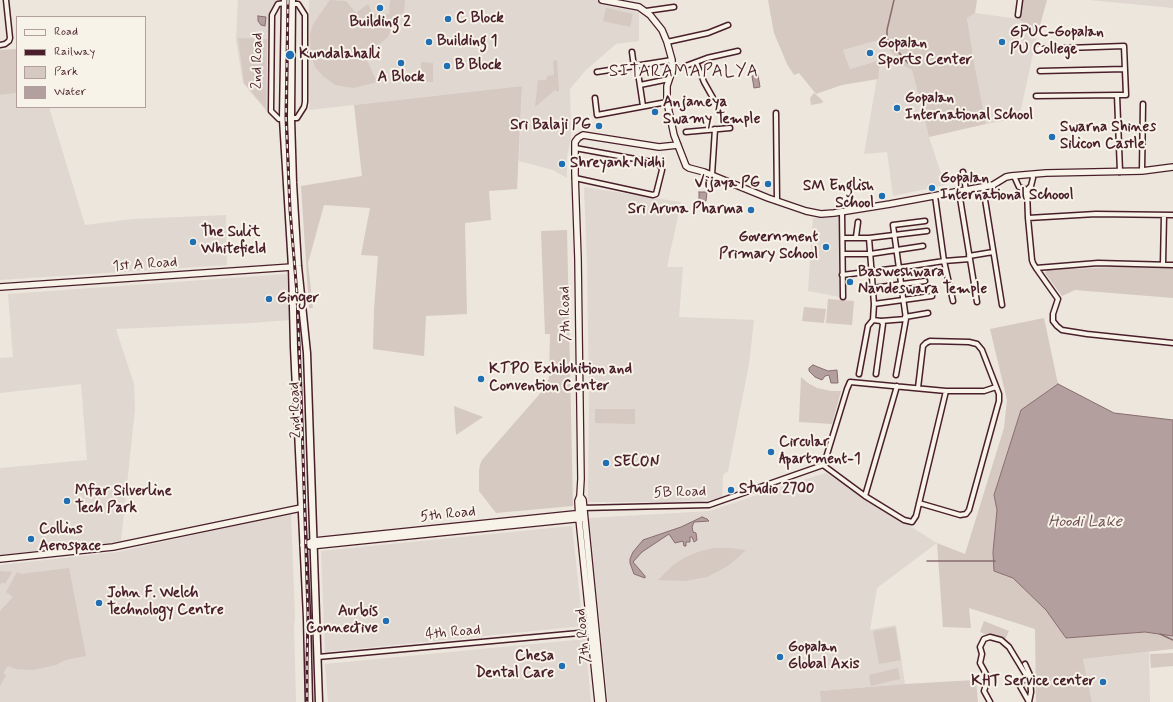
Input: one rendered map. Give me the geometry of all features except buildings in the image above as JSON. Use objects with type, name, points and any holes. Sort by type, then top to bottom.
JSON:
[{"type":"main road","name":"2nd Road","points":[[285,2],[283,119],[292,267],[301,508],[307,618],[309,702]]},
{"type":"main road","name":"2nd Road","points":[[292,2],[291,118],[293,183],[297,248],[306,340],[320,702]]},
{"type":"main road","points":[[294,334],[300,332],[304,328]]},
{"type":"main road","points":[[294,334],[300,335],[306,340]]},
{"type":"street","points":[[0,45],[5,44],[10,38],[6,0]]},
{"type":"street","points":[[602,0],[638,7],[646,11],[662,30],[672,60],[672,71],[667,86],[667,102],[674,135],[686,166],[815,214],[842,212],[959,192],[997,184],[1006,177],[1032,174],[1142,171],[1173,167]]},
{"type":"street","points":[[1018,15],[1020,0]]},
{"type":"street","name":"2nd Road","points":[[283,119],[279,118],[271,111],[272,15],[278,4],[285,2]]},
{"type":"street","name":"2nd Road","points":[[291,118],[297,118],[304,107],[305,86],[305,15],[298,4],[292,2]]},
{"type":"street","points":[[646,11],[674,7]]},
{"type":"street","points":[[667,42],[708,33],[728,25]]},
{"type":"street","points":[[1036,96],[1126,95],[1124,46],[1038,49]]},
{"type":"street","points":[[672,71],[696,62],[738,51]]},
{"type":"street","points":[[632,52],[640,85],[643,106]]},
{"type":"street","points":[[597,72],[672,60]]},
{"type":"street","points":[[696,62],[704,82],[713,98]]},
{"type":"street","points":[[1040,71],[1125,69]]},
{"type":"street","points":[[640,85],[669,79]]},
{"type":"street","points":[[1116,95],[1120,172]]},
{"type":"street","points":[[595,98],[597,114],[667,102]]},
{"type":"street","points":[[1142,171],[1144,104]]},
{"type":"street","points":[[776,113],[777,201]]},
{"type":"street","points":[[686,132],[730,128]]},
{"type":"street","points":[[712,176],[715,129]]},
{"type":"street","points":[[575,178],[653,195],[656,194],[662,170],[661,166],[652,162],[575,148],[578,138],[583,135],[659,147],[678,145]]},
{"type":"street","name":"7th Road","points":[[575,148],[578,259],[580,496],[578,501],[581,513],[593,631],[598,702]]},
{"type":"street","points":[[963,172],[966,190]]},
{"type":"street","points":[[1032,174],[1031,186],[1027,190],[1032,260],[1033,264],[1058,298],[1053,314],[1053,320],[1057,326],[1062,330],[1087,334],[1173,344]]},
{"type":"street","points":[[1014,176],[1018,186],[1027,190]]},
{"type":"street","points":[[984,187],[1002,305]]},
{"type":"street","points":[[959,192],[977,302]]},
{"type":"street","points":[[935,196],[944,261],[953,302]]},
{"type":"street","points":[[842,212],[843,296]]},
{"type":"street","points":[[1028,218],[1082,214],[1173,215]]},
{"type":"street","points":[[1163,264],[1164,215]]},
{"type":"street","points":[[896,375],[905,318],[904,300],[893,234],[893,225],[925,221]]},
{"type":"street","points":[[856,237],[858,222]]},
{"type":"street","points":[[843,238],[869,238],[927,231]]},
{"type":"street","points":[[859,374],[868,326],[873,320],[874,304],[869,238]]},
{"type":"street","points":[[843,254],[870,254],[923,246]]},
{"type":"street","points":[[842,275],[970,258],[993,252]]},
{"type":"street","points":[[1036,268],[1098,263],[1173,265]]},
{"type":"street","name":"1st A Road","points":[[0,287],[292,267]]},
{"type":"street","points":[[873,288],[925,281]]},
{"type":"street","points":[[874,304],[932,296]]},
{"type":"street","points":[[873,320],[881,321],[905,318],[928,313]]},
{"type":"street","points":[[876,374],[883,324],[881,321]]},
{"type":"street","points":[[918,388],[923,346],[930,341],[970,342],[977,344],[982,350],[999,394],[999,401],[969,510],[966,514],[960,515],[919,504]]},
{"type":"street","points":[[946,391],[916,516],[912,522],[904,520],[865,496],[823,465],[850,382],[946,391],[984,391],[996,387]]},
{"type":"street","points":[[865,496],[897,386]]},
{"type":"street","name":"5B Road","points":[[581,513],[709,505],[823,465]]},
{"type":"street","points":[[0,559],[113,547],[301,508]]},
{"type":"street","name":"5th Road","points":[[303,546],[314,543],[430,532],[581,513]]},
{"type":"street","name":"7th Road","points":[[593,631],[603,702]]},
{"type":"street","name":"4th Road","points":[[318,657],[593,631]]},
{"type":"street","points":[[990,702],[984,691],[986,685],[986,674],[980,663],[982,654],[980,647],[984,639],[990,637],[1001,640],[1009,647],[1026,675],[1026,679],[1020,682],[1020,686],[1029,702]]},
{"type":"street","points":[[1024,664],[1030,675],[1031,692],[1029,702]]},
{"type":"shaded area","points":[[238,0],[276,0],[268,14],[267,112],[243,83],[236,40]]},
{"type":"shaded area","points":[[309,0],[598,0],[604,5],[639,12],[639,41],[616,44],[585,71],[570,89],[571,138],[567,157],[567,178],[553,170],[519,161],[522,86],[309,110]]},
{"type":"shaded area","points":[[1089,0],[1173,0],[1173,8]]},
{"type":"shaded area","points":[[975,13],[1019,19],[1037,36],[1019,118],[986,124],[967,18]]},
{"type":"shaded area","name":"Gopalan International School","points":[[879,40],[884,43],[902,65],[912,70],[929,137],[945,185],[893,196],[887,152],[864,154],[880,60],[850,69],[843,50]]},
{"type":"shaded area","points":[[16,93],[16,108],[49,108],[85,225],[133,219],[226,215],[227,265],[0,280],[0,95]]},
{"type":"shaded area","points":[[584,187],[681,202],[667,267],[683,267],[679,317],[754,320],[749,364],[728,471],[723,475],[722,499],[675,502],[588,502],[589,397]]},
{"type":"shaded area","name":"Government Primary School","points":[[841,215],[840,297],[808,291],[813,218]]},
{"type":"shaded area","points":[[287,274],[290,320],[116,329],[134,384],[135,409],[121,541],[0,555],[0,468],[87,460],[81,384],[0,393],[0,358],[13,357],[8,294]]},
{"type":"shaded area","points":[[826,473],[937,543],[877,588],[870,630],[896,625],[905,684],[821,691],[821,702],[608,702],[589,518],[710,511]]},
{"type":"shaded area","points":[[291,513],[295,617],[296,702],[0,702],[0,565],[118,552]]},
{"type":"shaded area","points":[[572,526],[583,626],[325,652],[321,551]]},
{"type":"shaded area","points":[[585,639],[591,702],[328,702],[325,664]]},
{"type":"shaded area","points":[[1149,652],[1150,702],[1092,702],[1083,659]]},
{"type":"green space","points":[[330,0],[346,1],[356,13],[368,4],[373,14],[389,14],[390,0],[405,0],[404,13],[398,16],[395,20],[388,37],[367,54],[366,58],[377,82],[354,88],[335,85],[323,76],[315,67],[311,56],[310,35],[313,24]]},
{"type":"green space","points":[[768,0],[977,0],[975,13],[967,18],[986,124],[929,137],[912,70],[902,65],[884,43],[879,40],[843,50],[850,69],[880,60],[878,79],[842,85],[816,94],[799,73],[794,75],[787,64],[774,33]]},
{"type":"green space","points":[[1023,0],[1047,0],[1037,36],[1019,19]]},
{"type":"green space","points":[[606,8],[633,14],[630,27],[603,21]]},
{"type":"green space","points":[[238,38],[267,39],[266,109],[244,83]]},
{"type":"green space","points":[[16,49],[16,93],[0,95],[0,50]]},
{"type":"green space","points":[[557,60],[559,91],[558,92],[555,90],[535,107],[538,80],[546,80],[547,76],[554,75],[553,61]]},
{"type":"green space","points":[[421,62],[433,63],[433,82],[421,82]]},
{"type":"green space","points":[[522,86],[517,189],[489,191],[491,220],[465,223],[467,314],[426,316],[424,356],[373,349],[378,256],[361,255],[370,208],[324,205],[308,263],[313,308],[309,308],[301,186],[362,176],[354,105]]},
{"type":"green space","points":[[814,93],[823,101],[822,103],[811,105],[810,98]]},
{"type":"green space","points":[[567,230],[573,506],[496,513],[479,491],[480,465],[482,460],[544,389],[549,378],[550,334],[545,334],[541,231]]},
{"type":"green space","points":[[1116,267],[1173,268],[1173,298],[1075,290],[1062,296],[1045,273],[1047,270]]},
{"type":"green space","points":[[828,299],[854,301],[852,325],[826,323]]},
{"type":"green space","points":[[804,307],[826,309],[824,323],[802,321]]},
{"type":"green space","points":[[1044,318],[1058,384],[1021,410],[994,495],[997,510],[993,552],[994,571],[1013,578],[1046,610],[1067,638],[1145,632],[1173,636],[1173,649],[1083,659],[1092,702],[1036,702],[1035,629],[969,608],[971,628],[943,627],[937,543],[965,554],[1004,428],[1007,400],[990,329]]},
{"type":"green space","points":[[801,377],[817,388],[831,391],[841,391],[832,424],[799,422]]},
{"type":"green space","points":[[454,406],[483,417],[456,435]]},
{"type":"green space","points":[[595,409],[635,409],[635,424],[595,423]]},
{"type":"green space","points":[[714,548],[746,550],[728,566],[707,577],[685,581],[658,580],[673,565],[684,558],[698,552]]},
{"type":"green space","points":[[69,568],[86,656],[65,660],[56,665],[33,670],[16,669],[8,666],[3,673],[6,675],[0,686],[0,611],[13,597],[6,592],[17,572],[21,574]]},
{"type":"green space","points":[[0,571],[12,572],[5,584],[3,582],[0,584]]},
{"type":"green space","points":[[984,621],[1009,631],[1004,642],[980,632]]},
{"type":"green space","points":[[895,627],[901,660],[879,664],[873,631]]},
{"type":"green space","points":[[1173,653],[1173,666],[1151,668],[1150,654]]},
{"type":"green space","points":[[898,668],[900,679],[871,686],[869,675]]},
{"type":"green space","points":[[976,680],[978,702],[821,702],[820,691]]},
{"type":"water","points":[[258,16],[266,17],[265,26],[261,25],[258,21]]},
{"type":"water","points":[[758,75],[760,87],[754,88],[752,76]]},
{"type":"water","points":[[699,192],[707,192],[706,201],[704,204],[700,204]]},
{"type":"water","points":[[813,365],[828,371],[837,370],[838,383],[831,383],[829,375],[825,376],[822,380],[815,377],[809,371],[809,368]]},
{"type":"water","name":"Hoodi Lake","points":[[1058,384],[1114,413],[1173,420],[1173,636],[1145,632],[1066,638],[1046,610],[1013,578],[994,571],[993,552],[997,510],[994,495],[1021,410]]},
{"type":"water","points":[[702,517],[709,521],[694,522],[692,527],[693,532],[696,533],[697,540],[694,542],[692,537],[690,537],[690,542],[686,542],[686,546],[684,546],[683,541],[675,543],[669,534],[642,552],[633,562],[645,578],[634,574],[630,559],[633,552],[643,540],[681,527]]},
{"type":"waterway","points":[[894,0],[887,30],[887,39],[908,63]]},
{"type":"waterway","points":[[927,561],[995,561]]},
{"type":"waterway","points":[[1160,634],[1173,640]]},
{"type":"railway","points":[[288,0],[286,117],[290,210],[297,294],[301,392],[308,615],[307,702]]},
{"type":"place","name":"Building 2","points":[[380,8]]},
{"type":"place","name":"C Block","points":[[448,19]]},
{"type":"place","name":"Building 1","points":[[429,42]]},
{"type":"place","name":"GPUC-Gopalan PU College","points":[[1002,42]]},
{"type":"place","name":"Gopalan Sports Center","points":[[870,53]]},
{"type":"place","name":"Kundalahalli","points":[[290,55]]},
{"type":"place","name":"A Block","points":[[401,63]]},
{"type":"place","name":"B Block","points":[[447,66]]},
{"type":"place","name":"Gopalan International School","points":[[897,108]]},
{"type":"place","name":"Anjaneya Swamy Temple","points":[[655,112]]},
{"type":"place","name":"Sri Balaji PG","points":[[599,126]]},
{"type":"place","name":"Swarna Shines Silicon Castle","points":[[1052,137]]},
{"type":"place","name":"Shreyank Nidhi","points":[[562,164]]},
{"type":"place","name":"Vijaya PG","points":[[768,184]]},
{"type":"place","name":"Gopalan International Schoool","points":[[932,188]]},
{"type":"place","name":"SM English School","points":[[882,196]]},
{"type":"place","name":"Sri Aruna Pharma","points":[[751,210]]},
{"type":"place","name":"The Sulit Whitefield","points":[[193,242]]},
{"type":"place","name":"Government Primary School","points":[[826,247]]},
{"type":"place","name":"Basweshwara Nandeswara Temple","points":[[850,282]]},
{"type":"place","name":"Ginger","points":[[269,299]]},
{"type":"place","name":"KTPO Exhibhition and Convention Center","points":[[481,379]]},
{"type":"place","name":"Circular Apartment-1","points":[[771,452]]},
{"type":"place","name":"SECON","points":[[606,463]]},
{"type":"place","name":"Studio 2700","points":[[731,490]]},
{"type":"place","name":"Mfar Silverline Tech Park","points":[[67,501]]},
{"type":"place","name":"Collins Aerospace","points":[[31,539]]},
{"type":"place","name":"John F. Welch Technology Centre","points":[[99,603]]},
{"type":"place","name":"Aurbis Connective","points":[[386,621]]},
{"type":"place","name":"Gopalan Global Axis","points":[[780,657]]},
{"type":"place","name":"Chesa Dental Care","points":[[562,666]]},
{"type":"place","name":"KHT Service center","points":[[1103,682]]},
{"type":"district","name":"SITARAMAPALYA","points":[[684,72]]}]
